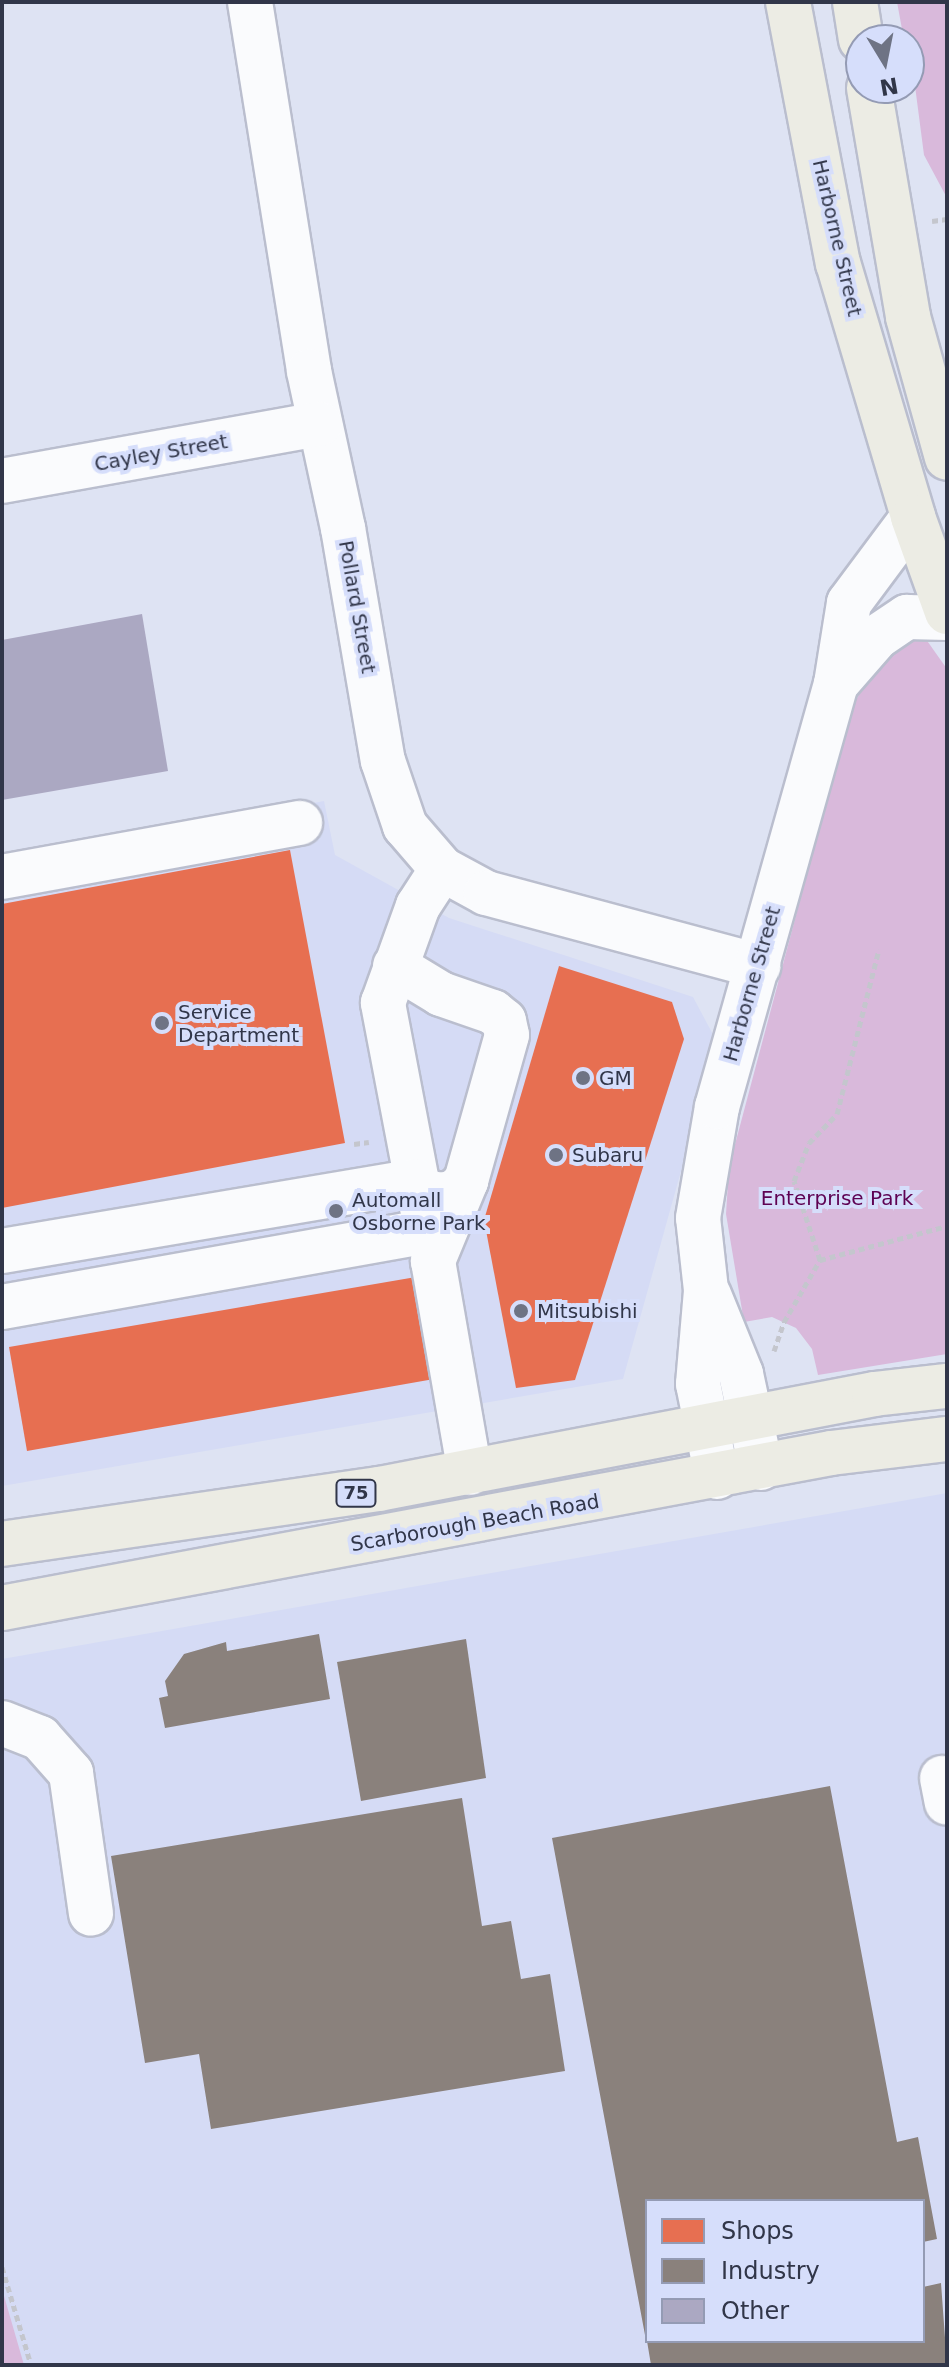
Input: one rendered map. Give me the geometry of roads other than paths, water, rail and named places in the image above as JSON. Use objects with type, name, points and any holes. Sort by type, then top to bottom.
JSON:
[{"type":"main road","name":"Harborne Street","points":[[788,2],[838,263],[913,517],[947,612]]},
{"type":"main road","points":[[855,2],[858,24]]},
{"type":"main road","points":[[872,104],[908,317],[947,458]]},
{"type":"main road","name":"75","points":[[2,1544],[470,1473],[874,1394],[947,1386]]},
{"type":"main road","name":"Scarborough Beach Road","points":[[2,1608],[761,1468],[947,1439]]},
{"type":"street","name":"Pollard Street","points":[[250,2],[320,424],[391,795],[405,826],[442,869],[486,893],[758,966]]},
{"type":"street","name":"Cayley Street","points":[[2,481],[320,424]]},
{"type":"street","name":"Harborne Street","points":[[717,1477],[698,1384],[706,1290],[698,1218],[706,1162],[836,684],[849,603],[913,517]]},
{"type":"street","name":"Harborne Street","points":[[836,684],[877,637],[907,617],[947,618]]},
{"type":"street","points":[[2,877],[300,823]]},
{"type":"street","points":[[442,869],[425,890],[383,1003],[415,1181],[436,1241],[470,1473]]},
{"type":"street","points":[[395,966],[427,988],[493,1012],[504,1021],[507,1035],[466,1181],[436,1241]]},
{"type":"street","points":[[415,1181],[427,1192],[441,1195],[455,1192],[466,1181]]},
{"type":"street","points":[[2,1251],[415,1181]]},
{"type":"street","points":[[2,1307],[436,1241]]},
{"type":"street","name":"Harborne Street","points":[[706,1290],[741,1374],[761,1468]]},
{"type":"street","points":[[2,1723],[40,1738],[71,1773],[91,1914]]},
{"type":"place","name":"Service Department","points":[[162,1023]]},
{"type":"place","name":"GM","points":[[583,1078]]},
{"type":"place","name":"Subaru","points":[[556,1155]]},
{"type":"place","name":"Automall Osborne Park","points":[[336,1211]]},
{"type":"place","name":"Mitsubishi","points":[[521,1311]]},
{"type":"park label","name":"Enterprise Park","points":[[837,1198]]}]
